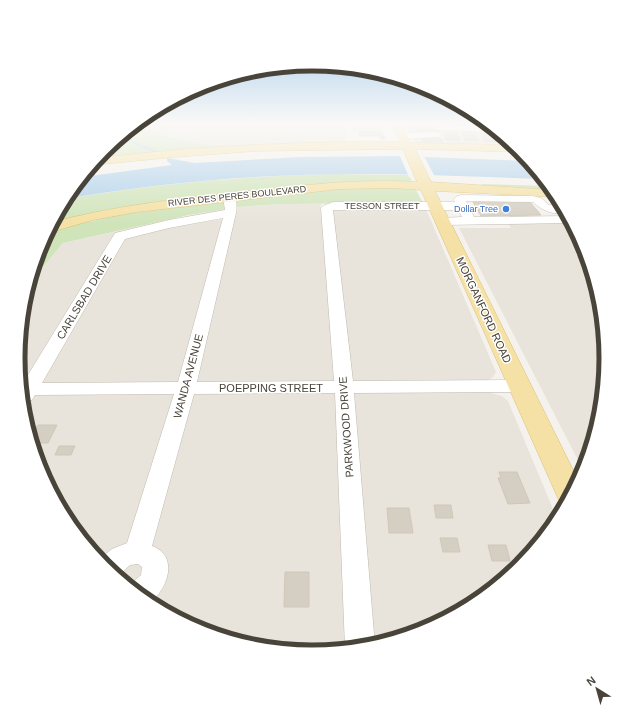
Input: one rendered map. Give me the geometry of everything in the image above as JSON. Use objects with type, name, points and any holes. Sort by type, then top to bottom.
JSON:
[{"type":"main road","points":[[103,161],[138,157]]},
{"type":"main road","name":"MORGANFORD ROAD","points":[[413,157],[568,490]]},
{"type":"main road","name":"RIVER DES PERES BOULEVARD","points":[[58,225],[122,211],[229,205],[340,185],[424,182],[473,193],[526,195],[549,194]]},
{"type":"street","points":[[470,221],[459,200],[473,193]]},
{"type":"street","points":[[526,195],[537,200],[546,208],[557,209]]},
{"type":"street","name":"CARLSBAD DRIVE","points":[[27,389],[120,236],[169,224],[229,205]]},
{"type":"street","name":"WANDA AVENUE","points":[[138,553],[186,388],[229,205]]},
{"type":"street","name":"TESSON STREET","points":[[329,206],[439,214]]},
{"type":"street","name":"PARKWOOD DRIVE","points":[[329,206],[327,208],[344,387],[360,642]]},
{"type":"street","points":[[439,214],[462,206]]},
{"type":"street","points":[[439,214],[470,221],[564,220]]},
{"type":"street","name":"POEPPING STREET","points":[[27,393],[186,388],[520,386]]},
{"type":"street","points":[[111,564],[121,557],[138,553],[151,559],[155,564],[156,572],[149,587],[143,591]]},
{"type":"shaded area","points":[[281,204],[321,204],[321,207],[426,209],[496,372],[493,377],[487,381],[477,382],[26,383],[25,358],[27,321],[35,284],[38,273],[63,243],[225,208]]},
{"type":"shaded area","points":[[508,223],[566,223],[585,266],[598,321],[600,358],[598,396],[590,433],[580,464],[459,228],[511,228]]},
{"type":"shaded area","points":[[485,391],[502,396],[508,401],[555,513],[541,534],[529,548],[488,587],[440,616],[405,631],[350,644],[312,646],[275,644],[238,636],[202,624],[153,598],[123,575],[96,548],[73,518],[47,469],[35,433],[27,393]]},
{"type":"green space","points":[[334,174],[408,175],[412,180],[408,182],[365,182],[322,185],[190,199],[121,208],[61,220],[74,198],[165,185],[267,177]]},
{"type":"green space","points":[[481,185],[543,186],[546,190]]},
{"type":"green space","points":[[380,187],[416,190],[423,203],[281,204],[236,207],[189,215],[63,243],[38,273],[47,248],[56,229],[124,214],[333,189]]},
{"type":"water","points":[[291,157],[438,157],[521,161],[537,179],[383,174],[323,174],[212,180],[139,188],[74,198],[90,176],[172,165],[167,161],[167,158],[195,163]]},
{"type":"pier","points":[[401,157],[425,157],[435,177],[409,177]]},
{"type":"building","name":"Dollar Tree","points":[[473,202],[530,202],[541,215],[481,216]]},
{"type":"building","points":[[38,425],[57,425],[48,443],[38,443],[34,431]]},
{"type":"building","points":[[59,446],[75,446],[71,455],[55,455]]},
{"type":"building","points":[[499,472],[517,472],[530,503],[508,504],[498,478],[501,478]]},
{"type":"building","points":[[434,505],[451,505],[453,518],[436,518]]},
{"type":"building","points":[[387,508],[409,508],[413,533],[389,533]]},
{"type":"building","points":[[440,538],[457,538],[460,552],[443,552]]},
{"type":"building","points":[[488,545],[506,545],[510,561],[492,561]]},
{"type":"building","points":[[285,572],[309,572],[309,607],[284,607]]},
{"type":"place","name":"Dollar Tree","points":[[506,209]]}]
